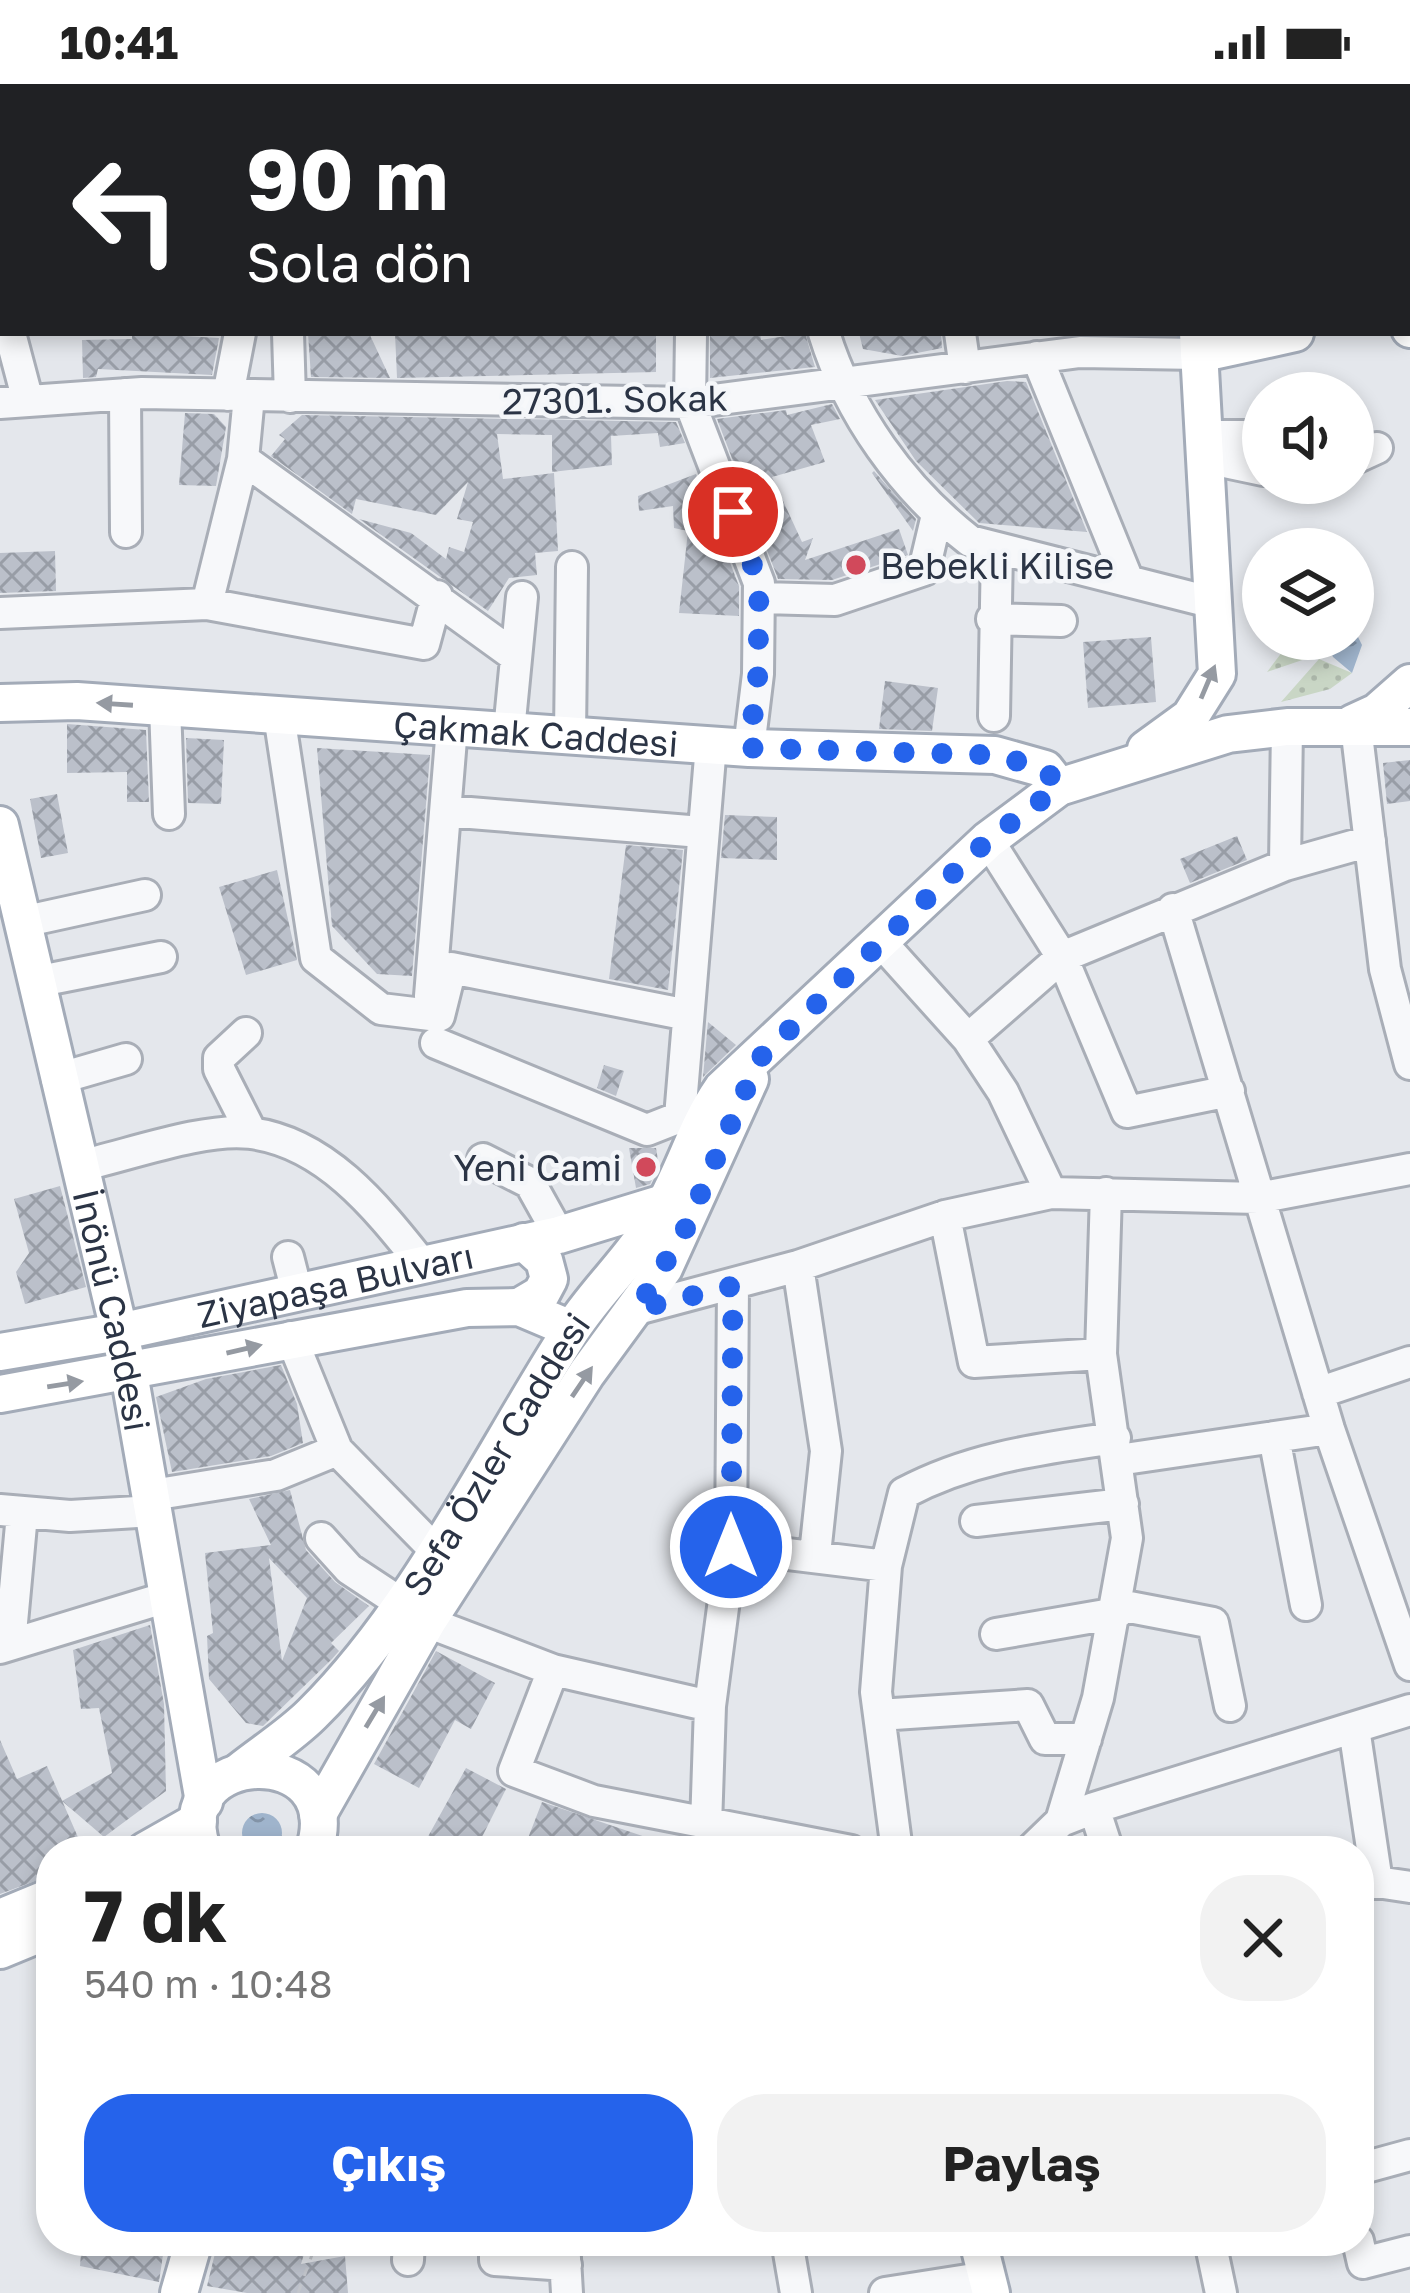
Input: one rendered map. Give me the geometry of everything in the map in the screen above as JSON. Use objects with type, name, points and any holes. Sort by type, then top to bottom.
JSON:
[{"type":"main road","points":[[1128,761],[1190,717],[1217,674],[1198,344],[1271,336]]},
{"type":"main road","points":[[1350,726],[1377,712],[1410,683]]},
{"type":"main road","name":"Çakmak Caddesi","points":[[0,703],[165,707],[749,748],[995,755],[1045,769],[1059,787]]},
{"type":"main road","points":[[1128,761],[1228,734],[1287,727],[1410,727]]},
{"type":"main road","name":"Sefa Özler Caddesi","points":[[320,1836],[435,1550],[572,1329],[667,1202],[703,1117],[722,1089],[999,831],[1059,787],[1128,761]]},
{"type":"main road","name":"İnönü Caddesi","points":[[0,825],[129,1373],[202,1825]]},
{"type":"main road","name":"Sefa Özler Caddesi","points":[[202,1825],[215,1786],[310,1716],[413,1612],[637,1309],[684,1232],[759,1059]]},
{"type":"main road","name":"Ziyapaşa Bulvarı","points":[[0,1352],[119,1332],[293,1275],[422,1264],[542,1238],[667,1202]]},
{"type":"main road","points":[[519,1306],[541,1294],[549,1279],[542,1238]]},
{"type":"main road","name":"Ziyapaşa Bulvarı","points":[[0,1394],[467,1308],[519,1306],[572,1329]]},
{"type":"main road","points":[[240,1771],[271,1768],[305,1789],[317,1836]]},
{"type":"main road","points":[[0,1918],[36,1904]]},
{"type":"main road","points":[[0,1950],[36,1935]]},
{"type":"main road","points":[[179,2293],[190,2256]]},
{"type":"street","name":"27301. Sokak","points":[[10,336],[14,402],[125,394],[690,403],[1080,352],[1198,344]]},
{"type":"street","points":[[207,604],[243,459],[240,336]]},
{"type":"street","points":[[288,336],[290,397]]},
{"type":"street","points":[[691,336],[690,403],[757,575],[758,674],[749,748]]},
{"type":"street","points":[[825,336],[840,385],[897,470],[970,542],[1214,602]]},
{"type":"street","points":[[960,336],[964,368]]},
{"type":"street","points":[[1037,357],[1127,578]]},
{"type":"street","points":[[125,394],[126,532]]},
{"type":"street","points":[[1205,447],[1242,440]]},
{"type":"street","points":[[1205,447],[1242,462]]},
{"type":"street","points":[[243,459],[514,656]]},
{"type":"street","points":[[759,598],[835,600],[924,570],[938,515]]},
{"type":"street","points":[[994,716],[992,619],[997,548]]},
{"type":"street","points":[[570,735],[572,567]]},
{"type":"street","points":[[0,613],[207,604],[424,644],[436,596]]},
{"type":"street","points":[[508,731],[522,597]]},
{"type":"street","points":[[992,619],[1061,621]]},
{"type":"street","points":[[165,707],[169,814]]},
{"type":"street","points":[[279,716],[316,958],[381,1009],[647,1130],[680,1117],[711,745]]},
{"type":"street","points":[[1350,726],[1398,968],[1410,1064]]},
{"type":"street","points":[[1285,865],[1287,727]]},
{"type":"street","points":[[432,1029],[452,728]]},
{"type":"street","points":[[446,811],[701,832]]},
{"type":"street","points":[[999,831],[1062,957],[1127,1112],[1229,1091]]},
{"type":"street","points":[[968,1039],[1062,957],[1285,865],[1370,841]]},
{"type":"street","points":[[22,922],[145,895]]},
{"type":"street","points":[[1173,909],[1328,1429],[1410,1665]]},
{"type":"street","points":[[879,940],[968,1039],[1003,1092],[1052,1193]]},
{"type":"street","points":[[35,982],[161,957]]},
{"type":"street","points":[[432,1029],[440,1016],[451,968],[688,1016]]},
{"type":"street","points":[[246,1034],[219,1058],[219,1070],[251,1132]]},
{"type":"street","points":[[57,1079],[126,1059]]},
{"type":"street","points":[[79,1166],[251,1132],[314,1156],[344,1175],[422,1264]]},
{"type":"street","points":[[483,1159],[530,1183],[542,1238]]},
{"type":"street","points":[[637,1309],[733,1286],[946,1216],[1052,1193],[1258,1198],[1410,1168]]},
{"type":"street","points":[[1061,1821],[1118,1609],[1127,1538],[1101,1354],[1106,1193]]},
{"type":"street","points":[[946,1216],[974,1362],[1101,1354]]},
{"type":"street","points":[[798,1266],[826,1451],[815,1553]]},
{"type":"street","points":[[706,1826],[710,1706],[731,1547],[733,1286]]},
{"type":"street","points":[[291,1337],[337,1450],[435,1550]]},
{"type":"street","points":[[1318,1393],[1410,1362]]},
{"type":"street","points":[[895,1836],[879,1715],[886,1566],[904,1493],[948,1470],[999,1455],[1274,1437],[1328,1429]]},
{"type":"street","points":[[1274,1437],[1306,1605]]},
{"type":"street","points":[[164,1598],[5,1646],[11,1512],[153,1503],[276,1475],[337,1450]]},
{"type":"street","points":[[976,1521],[1123,1504]]},
{"type":"street","points":[[321,1538],[349,1569],[413,1612],[553,1670],[710,1706]]},
{"type":"street","points":[[731,1547],[815,1553],[886,1566]]},
{"type":"street","points":[[996,1634],[1118,1609],[1213,1623],[1230,1706]]},
{"type":"street","points":[[553,1670],[514,1771],[594,1802],[764,1836]]},
{"type":"street","points":[[879,1715],[1028,1705],[1046,1739],[1086,1739]]},
{"type":"street","points":[[1046,1836],[1061,1821],[1094,1808],[1410,1710]]},
{"type":"street","points":[[1354,1728],[1364,1836]]},
{"type":"street","points":[[1094,1808],[1103,1836]]},
{"type":"street","points":[[1374,1884],[1410,1887]]},
{"type":"street","points":[[1374,2165],[1410,2155]]},
{"type":"street","points":[[1362,2256],[1364,2263],[1410,2251]]},
{"type":"street","points":[[495,2256],[495,2260],[566,2266]]},
{"type":"street","points":[[790,2256],[796,2293]]},
{"type":"street","points":[[1213,2256],[1221,2293]]},
{"type":"street","points":[[885,2293],[989,2285]]},
{"type":"path","points":[[298,2293],[311,2256]]},
{"type":"green space","points":[[1276,660],[1302,660],[1267,672]]},
{"type":"green space","points":[[1318,660],[1352,673],[1330,689],[1281,702]]},
{"type":"water","points":[[1337,660],[1357,660],[1352,673]]},
{"type":"water","points":[[254,1815],[270,1815],[280,1825],[281,1836],[243,1836],[244,1825]]},
{"type":"building","points":[[308,336],[370,336],[390,378],[311,377]]},
{"type":"building","points":[[395,336],[656,336],[656,372],[397,378]]},
{"type":"building","points":[[710,336],[760,336],[761,340],[806,336],[815,367],[710,378]]},
{"type":"building","points":[[860,336],[941,336],[942,348],[902,356],[863,349]]},
{"type":"building","points":[[219,338],[212,375],[98,369],[96,377],[83,378],[82,340]]},
{"type":"building","points":[[1026,382],[1087,532],[979,523],[916,461],[875,400]]},
{"type":"building","points":[[832,404],[840,419],[811,425],[825,462],[772,477],[802,542],[813,538],[805,560],[899,529],[908,555],[832,580],[778,579],[717,419],[786,410],[787,415]]},
{"type":"building","points":[[185,413],[214,414],[226,427],[216,486],[179,485]]},
{"type":"building","points":[[302,415],[676,422],[685,443],[660,447],[658,433],[611,436],[612,465],[552,472],[552,435],[497,434],[503,479],[554,473],[558,551],[535,553],[537,575],[509,578],[488,611],[359,519],[411,533],[446,559],[449,547],[464,552],[473,522],[457,519],[468,482],[436,515],[356,499],[352,514],[271,456],[285,439],[279,435]]},
{"type":"building","points":[[872,473],[916,519],[913,531]]},
{"type":"building","points":[[696,474],[739,586],[739,616],[679,613],[688,531],[674,528],[673,506],[639,511],[638,496]]},
{"type":"building","points":[[55,551],[56,591],[0,593],[0,553]]},
{"type":"building","points":[[1151,637],[1156,702],[1088,708],[1083,642]]},
{"type":"building","points":[[885,681],[938,688],[932,731],[879,729]]},
{"type":"building","points":[[67,724],[146,730],[149,802],[127,802],[127,772],[67,773]]},
{"type":"building","points":[[186,738],[224,740],[221,804],[188,803]]},
{"type":"building","points":[[317,748],[430,755],[412,976],[377,974],[332,926]]},
{"type":"building","points":[[1410,760],[1410,801],[1387,804],[1383,763]]},
{"type":"building","points":[[57,794],[68,853],[41,858],[30,799]]},
{"type":"building","points":[[725,815],[777,817],[777,860],[721,858]]},
{"type":"building","points":[[1237,836],[1247,860],[1190,883],[1180,859]]},
{"type":"building","points":[[626,845],[683,850],[668,990],[609,979]]},
{"type":"building","points":[[277,870],[297,960],[246,975],[219,887]]},
{"type":"building","points":[[708,1022],[736,1045],[703,1077],[707,1032]]},
{"type":"building","points":[[604,1065],[624,1071],[616,1096],[597,1088]]},
{"type":"building","name":"Yeni Cami","points":[[629,1148],[656,1148],[659,1166],[650,1184],[636,1188]]},
{"type":"building","points":[[60,1186],[86,1287],[25,1304],[16,1272],[29,1253],[14,1199]]},
{"type":"building","points":[[281,1365],[297,1404],[303,1443],[271,1456],[172,1472],[156,1397],[206,1379]]},
{"type":"building","points":[[290,1490],[306,1550],[335,1582],[369,1606],[331,1643],[339,1651],[332,1659],[263,1726],[246,1723],[209,1679],[207,1636],[213,1633],[205,1553],[271,1545],[249,1499]],"holes":[[[269,1558],[307,1598],[282,1661]]]},
{"type":"building","points":[[150,1625],[164,1704],[166,1791],[105,1836],[62,1801],[112,1773],[99,1708],[81,1709],[73,1650]]},
{"type":"building","points":[[436,1651],[495,1683],[471,1729],[455,1720],[419,1788],[374,1764]]},
{"type":"building","points":[[0,1740],[17,1779],[47,1766],[77,1836],[36,1836],[36,1881],[0,1894]]},
{"type":"building","points":[[466,1768],[506,1789],[482,1836],[428,1836]]},
{"type":"building","points":[[542,1802],[642,1836],[529,1836]]},
{"type":"building","points":[[81,2256],[163,2256],[159,2282],[80,2266]]},
{"type":"building","points":[[214,2256],[303,2256],[301,2264],[345,2256],[348,2293],[247,2293],[207,2286]]},
{"type":"place","name":"Bebekli Kilise","points":[[856,565]]},
{"type":"place","name":"Yeni Cami","points":[[646,1167]]},
{"type":"route","points":[[731,1547],[733,1286],[637,1309],[684,1232],[759,1059],[988,840],[1059,787],[1045,769],[995,755],[749,748],[758,674],[759,583],[733,512]]}]
